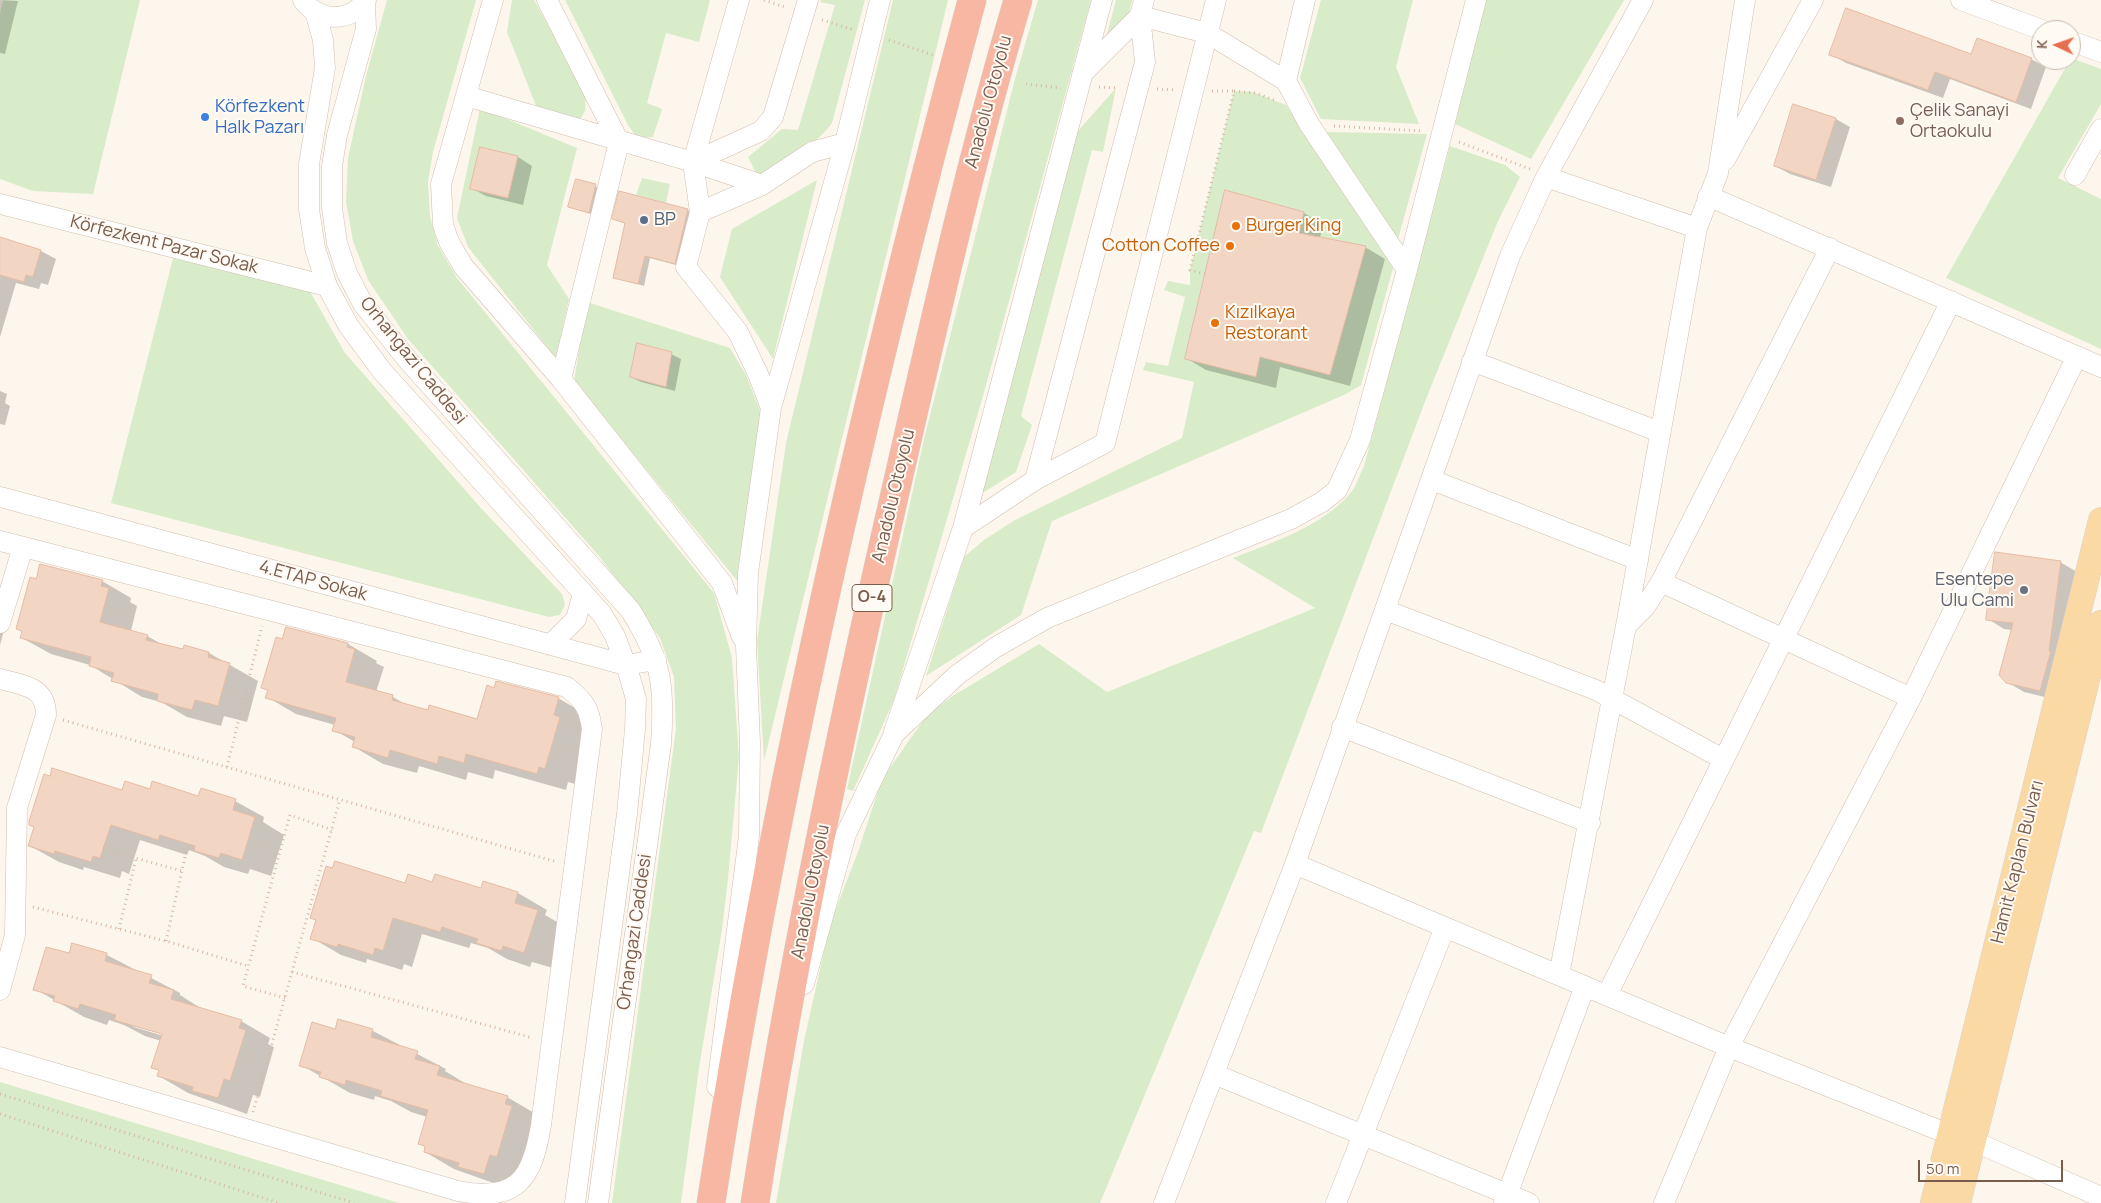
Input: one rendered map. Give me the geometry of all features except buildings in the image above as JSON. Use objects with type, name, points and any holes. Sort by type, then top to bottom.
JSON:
[{"type":"highway","name":"O-4","points":[[711,1203],[728,1090],[805,684],[894,302],[972,0]]},
{"type":"highway","name":"Anadolu Otoyolu","points":[[755,1203],[770,1106],[837,760],[883,546],[962,206],[996,74],[1018,0]]},
{"type":"main road","name":"Hamit Kaplan Bulvarı","points":[[1958,1203],[1962,1138],[2101,520]]},
{"type":"main road","name":"Hamit Kaplan Bulvarı","points":[[1933,1203],[1962,1138],[2093,690],[2101,623]]},
{"type":"street","points":[[493,0],[441,184],[443,225],[449,242],[463,266],[561,379],[722,583],[746,646]]},
{"type":"street","points":[[546,0],[619,142],[561,379]]},
{"type":"street","points":[[739,0],[693,162],[700,212],[686,267],[738,332],[758,374],[771,408]]},
{"type":"street","points":[[703,1203],[738,909],[749,836],[750,743],[746,646],[748,573],[771,408],[844,142],[880,0]]},
{"type":"street","points":[[770,1106],[846,834],[894,734],[963,528],[1102,0]]},
{"type":"street","points":[[963,528],[1035,480],[1105,443],[1216,0]]},
{"type":"street","points":[[1286,81],[1305,0]]},
{"type":"street","points":[[894,734],[957,675],[996,647],[1039,623],[1291,519],[1322,502],[1337,490],[1360,440],[1407,270],[1476,0]]},
{"type":"street","points":[[1164,1203],[1295,864],[1510,256],[1546,177],[1643,0]]},
{"type":"street","points":[[1718,173],[1745,0]]},
{"type":"street","points":[[1559,974],[1613,698],[1697,228],[1718,173],[1814,0]]},
{"type":"street","points":[[1960,0],[2031,26]]},
{"type":"street","points":[[309,6],[331,17],[344,16],[355,11],[365,1]]},
{"type":"street","name":"Orhangazi Caddesi","points":[[365,1],[366,29],[337,135],[332,166],[332,208],[337,243],[347,273],[363,304],[406,358],[631,611],[649,640],[656,660],[663,707],[661,744],[598,1203]]},
{"type":"street","name":"Orhangazi Caddesi","points":[[309,6],[323,40],[325,68],[309,164],[308,209],[314,248],[327,286],[348,325],[382,371],[602,614],[615,636],[636,699],[627,814],[574,1203]]},
{"type":"street","points":[[693,162],[761,131],[773,117],[806,7]]},
{"type":"street","points":[[1081,76],[1142,8]]},
{"type":"street","points":[[1142,8],[1207,33],[1286,81],[1309,124],[1407,270]]},
{"type":"street","points":[[1035,480],[1145,62],[1142,8]]},
{"type":"street","points":[[2081,45],[2101,52]]},
{"type":"street","points":[[466,96],[693,162],[762,185]]},
{"type":"street","points":[[2074,175],[2101,129]]},
{"type":"street","points":[[700,212],[762,185],[812,152],[844,142]]},
{"type":"street","points":[[1546,177],[1697,228]]},
{"type":"street","points":[[1708,196],[2101,367]]},
{"type":"street","name":"Körfezkent Pazar Sokak","points":[[0,204],[327,286]]},
{"type":"street","points":[[1626,626],[1645,607],[1661,582],[1830,248]]},
{"type":"street","points":[[1607,995],[1951,301]]},
{"type":"street","points":[[1664,1203],[1729,1047],[1911,698],[2077,356]]},
{"type":"street","points":[[1472,361],[1660,432]]},
{"type":"street","points":[[1432,480],[1638,560]]},
{"type":"street","name":"4.ETAP Sokak","points":[[0,497],[626,665]]},
{"type":"street","points":[[0,541],[567,687],[581,698],[590,712],[592,729],[537,1152],[526,1173],[515,1186],[497,1194],[478,1195],[458,1191],[0,1057]]},
{"type":"street","points":[[0,624],[23,547]]},
{"type":"street","points":[[1661,582],[1911,698]]},
{"type":"street","points":[[550,644],[576,618],[583,593]]},
{"type":"street","points":[[1385,610],[1596,690],[1723,759]]},
{"type":"street","points":[[626,665],[656,660]]},
{"type":"street","points":[[0,679],[28,687],[39,693],[46,702],[46,714],[17,808],[16,902],[8,933],[0,990]]},
{"type":"street","points":[[1342,727],[1590,822]]},
{"type":"street","points":[[1295,864],[1729,1047],[1962,1138],[2101,1196]]},
{"type":"street","points":[[1336,1203],[1446,927]]},
{"type":"street","points":[[1506,1199],[1585,986]]},
{"type":"street","points":[[1214,1074],[1363,1136],[1506,1199],[1530,1203]]},
{"type":"path","points":[[764,0],[806,7],[871,35],[933,55]]},
{"type":"path","points":[[227,767],[267,609]]},
{"type":"path","points":[[46,714],[574,867]]},
{"type":"path","points":[[248,1130],[340,799]]},
{"type":"path","points":[[285,998],[243,986],[290,814],[332,830]]},
{"type":"path","points":[[166,941],[188,844]]},
{"type":"path","points":[[103,849],[182,871]]},
{"type":"path","points":[[119,929],[136,859]]},
{"type":"path","points":[[16,902],[166,941],[248,966]]},
{"type":"path","points":[[292,972],[552,1043]]},
{"type":"path","points":[[0,1094],[354,1203]]},
{"type":"path","points":[[0,1114],[279,1203]]},
{"type":"green space","points":[[3,0],[140,0],[93,194],[33,191],[0,179],[0,13]]},
{"type":"green space","points":[[387,0],[476,0],[433,152],[428,182],[430,217],[438,246],[457,278],[714,593],[732,658],[739,757],[728,879],[722,929],[699,1068],[681,1203],[612,1203],[676,729],[674,677],[660,638],[599,556],[408,339],[368,280],[353,241],[346,202],[348,158],[366,76]]},
{"type":"green space","points":[[512,0],[534,0],[586,93],[585,111],[580,119],[569,122],[536,106],[507,32]]},
{"type":"green space","points":[[565,0],[710,0],[699,42],[666,33],[647,103],[662,109],[653,137],[637,138],[628,125]]},
{"type":"green space","points":[[821,0],[865,0],[832,123],[808,147],[758,177],[748,157],[782,129],[798,130],[835,5],[820,2]]},
{"type":"green space","points":[[893,0],[948,0],[764,761],[757,641],[786,443]]},
{"type":"green space","points":[[1038,0],[1091,0],[983,396],[894,700],[853,791],[847,789],[925,435],[1016,75]]},
{"type":"green space","points":[[1116,0],[1132,0],[1129,13],[1106,38]]},
{"type":"green space","points":[[1321,0],[1413,0],[1396,67],[1419,124],[1321,119],[1300,78]]},
{"type":"green space","points":[[1485,0],[1624,0],[1531,159],[1455,124]]},
{"type":"green space","points":[[2081,62],[2101,69],[2101,104],[2058,178],[2101,199],[2101,349],[1946,278],[2064,70],[2081,70]]},
{"type":"green space","points":[[1116,88],[1103,152],[1092,150],[1021,416],[1032,425],[1016,472],[981,494],[1077,132]]},
{"type":"green space","points":[[1234,91],[1253,92],[1286,105],[1393,268],[1361,385],[1344,395],[1052,521],[1021,615],[926,676],[964,557],[984,540],[1015,520],[1182,438],[1194,382],[1143,370],[1146,362],[1168,366],[1185,297],[1164,290],[1168,281],[1190,285],[1190,270]]},
{"type":"green space","points":[[480,108],[577,148],[547,265],[569,299],[556,358],[468,247],[457,218]]},
{"type":"green space","points":[[1327,132],[1427,134],[1397,243]]},
{"type":"green space","points":[[1450,146],[1505,165],[1520,177],[1498,221],[1428,394],[1261,833],[1254,831],[1100,1203],[776,1203],[804,1041],[830,924],[858,852],[882,779],[927,715],[951,697],[1039,644],[1107,692],[1315,608],[1233,558],[1297,532],[1313,523],[1328,514],[1352,491],[1364,466]]},
{"type":"green space","points":[[642,178],[670,184],[666,203],[636,195]]},
{"type":"green space","points":[[817,180],[773,359],[720,277],[732,229]]},
{"type":"green space","points":[[173,258],[308,288],[345,353],[480,507],[562,594],[565,605],[560,615],[549,617],[111,503]]},
{"type":"green space","points":[[587,302],[730,348],[746,375],[761,413],[739,583],[574,381]]},
{"type":"green space","points":[[0,1082],[399,1203],[0,1203]]},
{"type":"place","name":"Körfezkent Halk Pazarı","points":[[205,117]]},
{"type":"place","name":"Çelik Sanayi Ortaokulu","points":[[1900,121]]},
{"type":"place","name":"BP","points":[[644,220]]},
{"type":"place","name":"Burger King","points":[[1236,226]]},
{"type":"place","name":"Cotton Coffee","points":[[1230,246]]},
{"type":"place","name":"Kızılkaya Restorant","points":[[1215,323]]},
{"type":"place","name":"Esentepe Ulu Cami","points":[[2024,590]]}]
